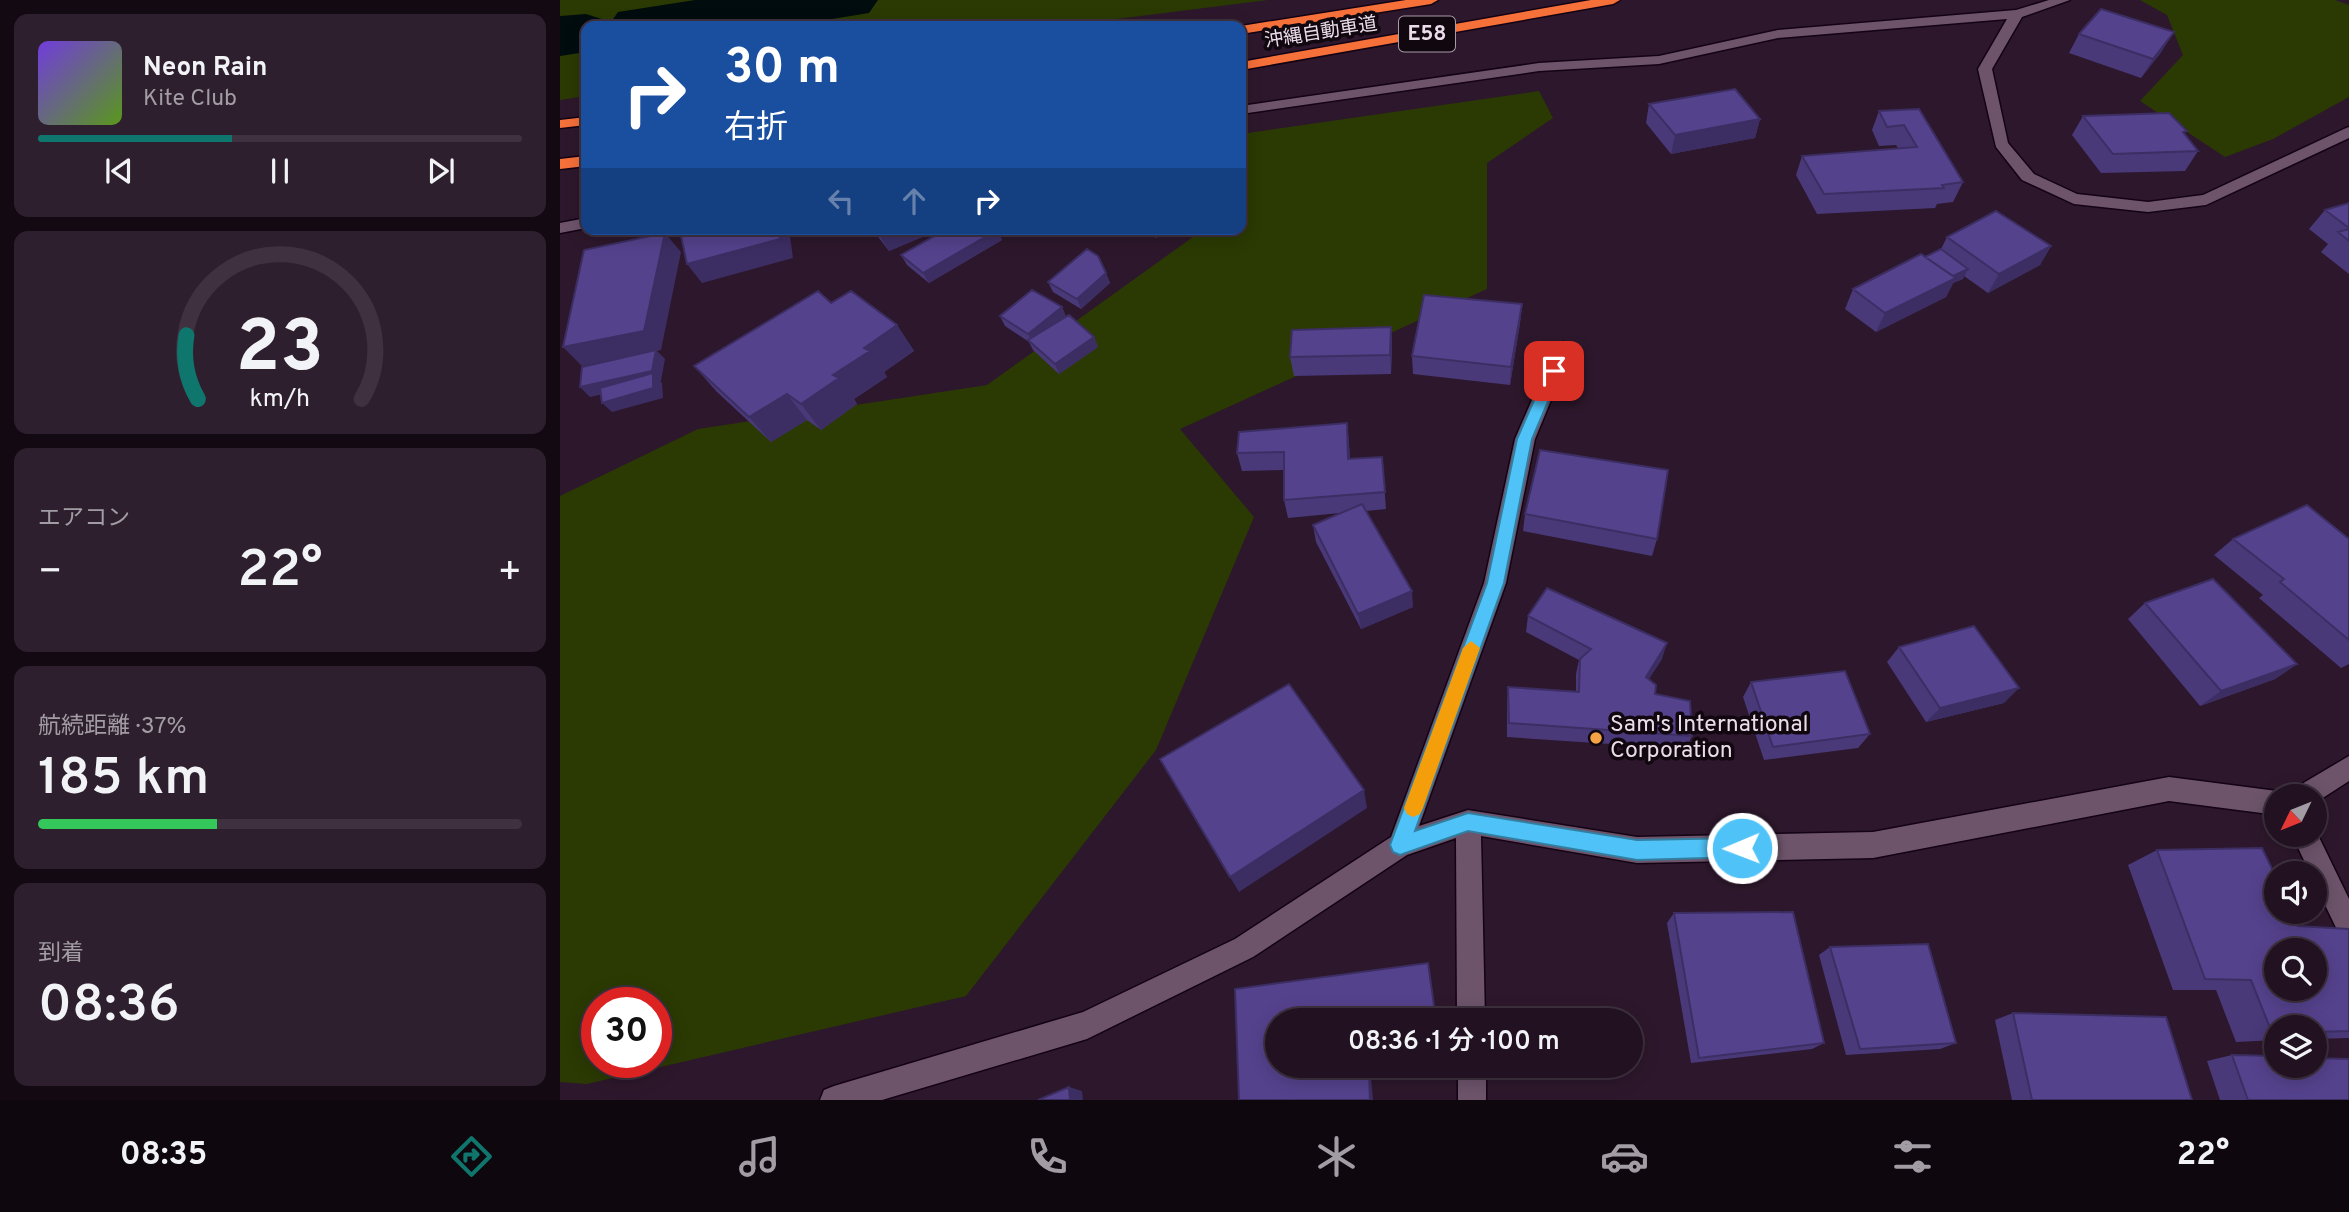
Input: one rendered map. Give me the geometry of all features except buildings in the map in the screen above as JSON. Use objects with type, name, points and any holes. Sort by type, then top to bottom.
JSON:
[{"type":"highway","name":"沖縄自動車道","points":[[1246,29],[1431,0]]},
{"type":"highway","name":"沖縄自動車道","points":[[1246,65],[1614,0]]},
{"type":"highway","points":[[560,124],[581,122]]},
{"type":"highway","points":[[560,164],[581,161]]},
{"type":"street","points":[[2001,0],[2017,14]]},
{"type":"street","points":[[1246,109],[1539,67],[1659,60],[1778,34],[2017,14],[2063,0]]},
{"type":"street","points":[[2017,14],[1985,69],[2001,144],[2028,177],[2074,199],[2148,206],[2206,200],[2349,132]]},
{"type":"street","points":[[560,228],[581,224]]},
{"type":"street","points":[[1400,845],[1495,583],[1524,439],[1563,349]]},
{"type":"street","points":[[2323,784],[2349,767]]},
{"type":"street","points":[[834,1100],[875,1095],[1087,1025],[1244,948],[1400,845],[1468,822],[1637,850],[1845,846],[1873,845],[2169,789],[2264,801]]},
{"type":"street","points":[[1468,822],[1471,1008]]},
{"type":"street","points":[[2311,847],[2349,927]]},
{"type":"street","points":[[1472,1078],[1472,1100]]},
{"type":"green space","points":[[560,0],[712,0],[712,9],[789,0],[1268,0],[1101,21],[581,21],[581,97],[560,100]]},
{"type":"green space","points":[[2140,0],[2335,0],[2349,5],[2349,97],[2273,139],[2225,157],[2140,101],[2183,55],[2167,15]]},
{"type":"green space","points":[[1539,91],[1553,118],[1487,163],[1487,289],[1180,429],[1254,517],[1156,750],[966,996],[672,1064],[672,987],[581,987],[581,1078],[613,1078],[587,1084],[560,1082],[560,496],[698,429],[987,385],[1196,235],[1246,235],[1246,133]]},
{"type":"waterway","points":[[681,21],[847,0]]},
{"type":"waterway","points":[[560,36],[581,34]]},
{"type":"slow traffic","points":[[1413,808],[1471,648]]},
{"type":"place","name":"Sam's International Corporation","points":[[1596,738]]},
{"type":"route","points":[[1554,371],[1524,439],[1495,583],[1400,845],[1468,822],[1637,850],[1742,848]]}]
